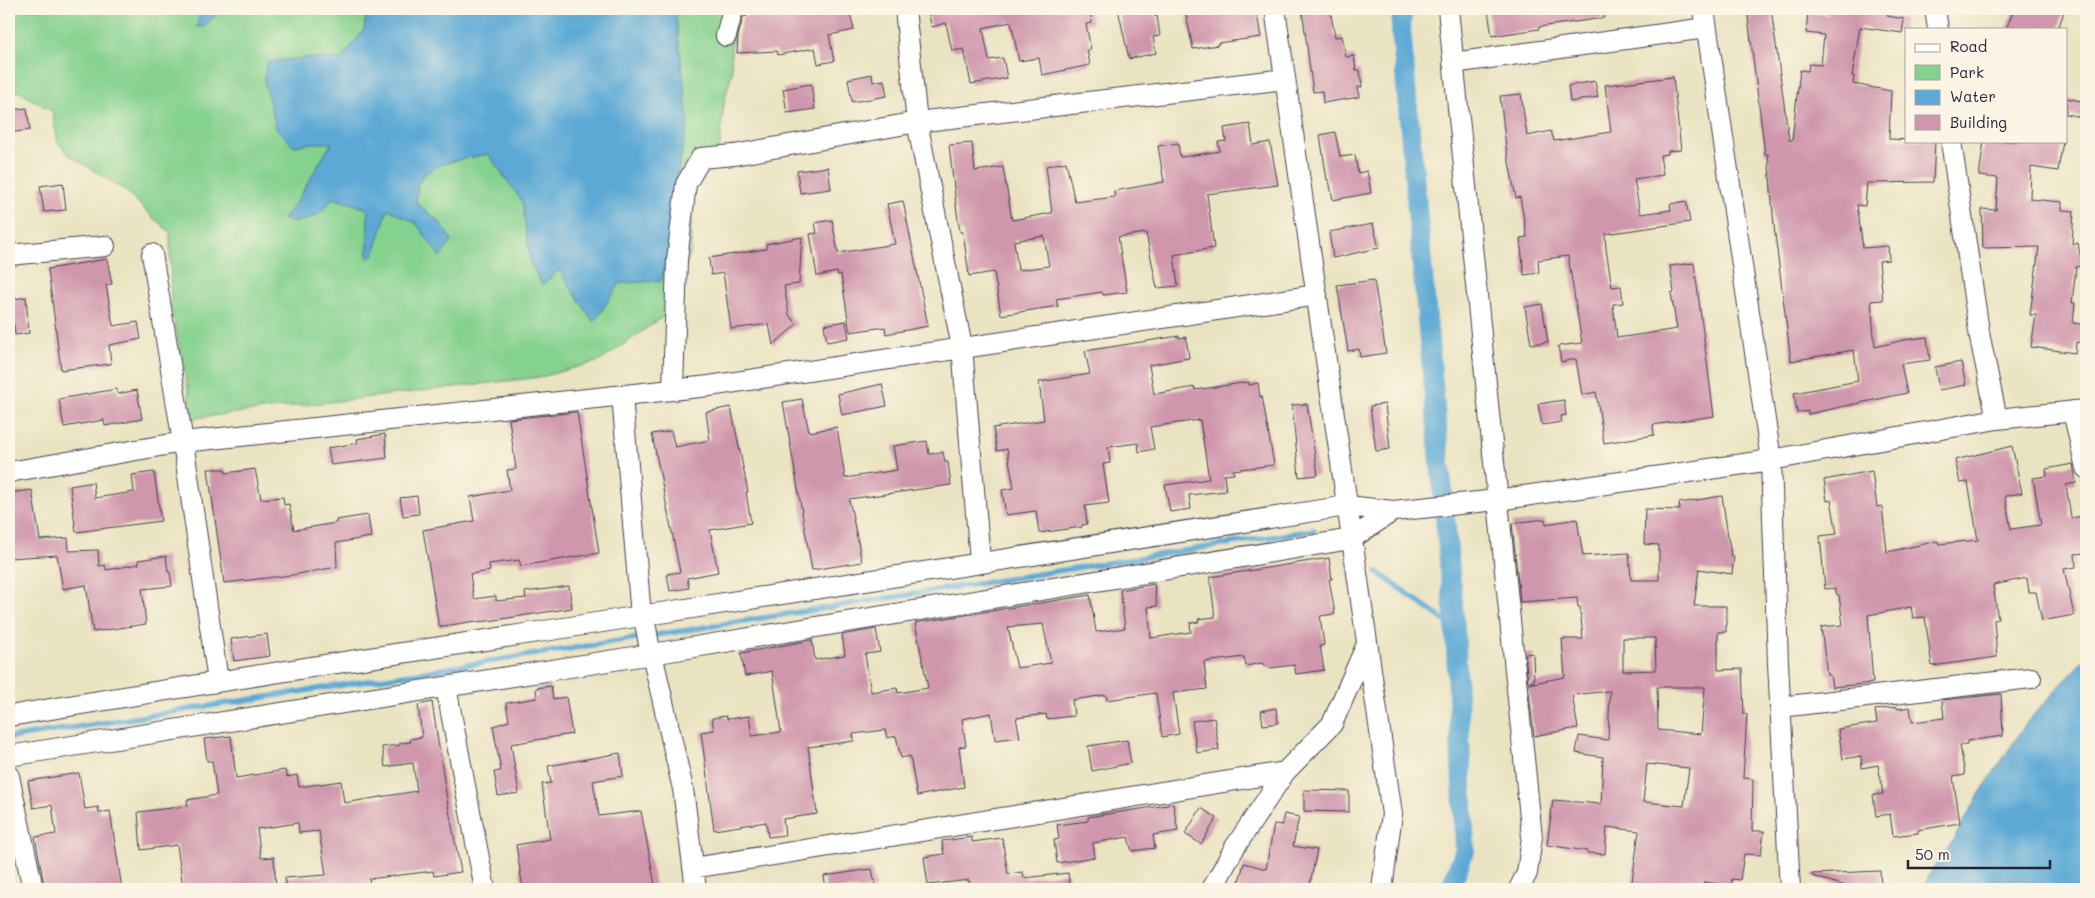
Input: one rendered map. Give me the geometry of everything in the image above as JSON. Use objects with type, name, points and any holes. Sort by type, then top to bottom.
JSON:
[{"type":"street","points":[[726,36],[733,9]]},
{"type":"street","points":[[905,9],[917,122],[962,347],[980,561]]},
{"type":"street","points":[[1275,9],[1392,814],[1382,889]]},
{"type":"street","points":[[1448,9],[1493,500],[1532,837],[1527,873],[1519,889]]},
{"type":"street","points":[[1935,9],[1938,28]]},
{"type":"street","points":[[1453,63],[1705,18],[1771,460],[1780,707],[1790,889]]},
{"type":"street","points":[[673,389],[678,260],[686,184],[702,158],[734,155],[917,122],[1285,79]]},
{"type":"street","points":[[1951,142],[1980,338],[1996,419]]},
{"type":"street","points":[[9,255],[104,246]]},
{"type":"street","points":[[152,254],[183,442],[218,681]]},
{"type":"street","points":[[9,472],[183,442],[709,386],[1317,294]]},
{"type":"street","points":[[622,396],[642,618],[683,789],[696,889]]},
{"type":"street","points":[[9,716],[218,681],[642,618],[980,561],[1347,506],[1393,511],[1493,500],[1771,460],[1996,419],[2080,410],[2086,468]]},
{"type":"street","points":[[9,756],[446,687],[651,651],[1351,539],[1393,511]]},
{"type":"street","points":[[1212,889],[1235,847],[1285,772],[1332,724],[1367,644]]},
{"type":"street","points":[[1780,707],[2031,678]]},
{"type":"street","points":[[446,687],[485,889]]},
{"type":"street","points":[[693,868],[1285,772]]},
{"type":"street","points":[[9,776],[33,889]]},
{"type":"green space","points":[[9,9],[200,9],[198,27],[205,26],[222,9],[367,9],[364,30],[341,59],[303,58],[294,146],[332,142],[297,201],[283,219],[294,223],[320,214],[333,198],[368,209],[368,258],[373,256],[388,208],[416,223],[441,256],[439,221],[416,203],[419,182],[425,174],[441,165],[488,154],[522,201],[531,264],[542,285],[559,270],[594,322],[620,283],[661,281],[672,241],[675,183],[688,122],[675,9],[736,9],[731,49],[732,72],[724,103],[718,164],[691,184],[691,252],[675,295],[664,316],[600,361],[541,377],[194,418],[171,306],[170,232],[125,190],[69,155],[58,142],[52,111],[9,86]]},
{"type":"water","points":[[200,9],[222,9],[205,26],[197,27]]},
{"type":"water","points":[[367,9],[675,9],[688,122],[675,183],[672,241],[661,281],[620,283],[594,322],[559,270],[542,285],[531,264],[522,201],[488,154],[441,165],[425,174],[419,182],[416,203],[439,221],[452,241],[440,257],[416,223],[388,209],[373,256],[368,258],[368,209],[333,198],[317,214],[305,220],[291,221],[283,219],[297,201],[332,143],[310,143],[294,146],[276,128],[264,80],[267,62],[303,58],[341,59],[364,30]]},
{"type":"water","points":[[2086,657],[2086,889],[1924,889],[1930,873],[1955,837],[1978,796],[2028,721]]},
{"type":"building","points":[[745,9],[849,9],[854,30],[829,35],[834,61],[818,64],[815,48],[778,55],[777,51],[737,53],[738,36],[743,17],[747,16]]},
{"type":"building","points":[[927,9],[1090,9],[1092,23],[1086,24],[1091,50],[1087,50],[1090,65],[1042,75],[1039,58],[1019,61],[1011,22],[983,28],[989,60],[1003,58],[1007,78],[971,84],[964,49],[952,51],[946,23],[932,27]]},
{"type":"building","points":[[1118,9],[1153,9],[1154,16],[1157,16],[1160,36],[1153,37],[1156,53],[1129,59]]},
{"type":"building","points":[[1185,9],[1256,9],[1261,37],[1218,43],[1218,45],[1193,49]]},
{"type":"building","points":[[1302,9],[1330,9],[1335,37],[1342,36],[1346,57],[1354,56],[1356,70],[1360,70],[1362,87],[1358,87],[1359,97],[1323,103],[1322,91],[1313,92]]},
{"type":"building","points":[[1500,9],[1603,9],[1604,18],[1492,36],[1488,11]]},
{"type":"building","points":[[1747,9],[1771,9],[1789,140],[1792,140],[1800,70],[1808,71],[1809,64],[1821,65],[1824,35],[1806,33],[1808,12],[1828,15],[1829,9],[1889,9],[1887,16],[1904,19],[1902,33],[1860,27],[1852,76],[1854,76],[1853,84],[1891,91],[1889,139],[1905,140],[1905,142],[1935,142],[1933,182],[1867,183],[1865,206],[1857,205],[1863,248],[1888,246],[1889,260],[1879,261],[1883,300],[1871,301],[1875,347],[1927,337],[1930,360],[1901,364],[1907,393],[1808,414],[1808,411],[1797,413],[1794,393],[1858,381],[1854,350],[1791,361],[1774,226],[1768,154],[1765,154]]},
{"type":"building","points":[[2014,9],[2065,9],[2058,28],[2006,28]]},
{"type":"building","points":[[872,74],[873,82],[884,80],[887,96],[852,102],[848,79]]},
{"type":"building","points":[[1673,77],[1681,150],[1668,151],[1668,154],[1660,155],[1663,175],[1634,179],[1640,214],[1671,210],[1670,204],[1686,201],[1690,222],[1605,234],[1606,249],[1612,287],[1621,286],[1623,303],[1613,304],[1617,338],[1677,329],[1671,293],[1674,292],[1670,266],[1694,263],[1714,416],[1653,425],[1654,435],[1604,443],[1596,392],[1582,395],[1576,359],[1561,362],[1558,346],[1582,343],[1568,256],[1538,260],[1539,273],[1524,275],[1520,238],[1527,237],[1520,197],[1516,198],[1506,147],[1500,96],[1521,94],[1527,136],[1551,131],[1554,141],[1611,132],[1605,85]]},
{"type":"building","points":[[1595,81],[1598,97],[1570,102],[1568,86]]},
{"type":"building","points":[[811,84],[815,109],[787,113],[783,89]]},
{"type":"building","points":[[2068,98],[2086,102],[2086,118],[2068,114]]},
{"type":"building","points":[[27,108],[30,130],[9,133],[9,110]]},
{"type":"building","points":[[1250,124],[1253,145],[1270,142],[1278,185],[1207,194],[1214,248],[1174,255],[1178,286],[1157,288],[1146,233],[1118,237],[1127,292],[1103,295],[1102,292],[1056,299],[1058,306],[1001,315],[994,272],[969,276],[963,232],[960,232],[957,213],[949,145],[972,143],[975,171],[1003,167],[1012,220],[1052,213],[1046,166],[1066,162],[1075,202],[1115,197],[1114,191],[1164,182],[1158,146],[1178,143],[1180,157],[1220,151],[1218,142],[1226,141],[1224,128]],"holes":[[[1044,236],[1049,266],[1018,270],[1014,241]]]},
{"type":"building","points":[[1335,132],[1340,157],[1355,155],[1358,173],[1367,171],[1371,193],[1333,200],[1329,180],[1327,180],[1320,135]]},
{"type":"building","points":[[1984,142],[2063,142],[2058,171],[2031,167],[2030,199],[2062,202],[2062,210],[2074,211],[2072,244],[2078,243],[2082,266],[2076,267],[2072,303],[2075,303],[2073,323],[2086,325],[2086,344],[2076,342],[2075,353],[2031,347],[2036,315],[2030,315],[2039,247],[1983,248],[1982,209],[1996,210],[1998,178],[1979,176]]},
{"type":"building","points":[[828,167],[831,189],[800,193],[797,171]]},
{"type":"building","points":[[63,183],[66,210],[44,212],[40,186]]},
{"type":"building","points":[[903,201],[928,326],[886,334],[885,327],[850,332],[841,274],[838,275],[837,272],[817,276],[810,234],[817,233],[815,223],[832,220],[838,253],[895,244],[887,204]]},
{"type":"building","points":[[1373,224],[1379,248],[1333,258],[1329,232]]},
{"type":"building","points":[[802,237],[799,284],[784,286],[789,315],[797,324],[773,345],[769,324],[731,329],[723,273],[711,275],[709,258],[766,249],[766,244]]},
{"type":"building","points":[[107,259],[112,284],[106,285],[113,326],[138,322],[141,339],[109,345],[111,364],[61,370],[48,269]]},
{"type":"building","points":[[1374,280],[1386,353],[1360,357],[1359,349],[1348,351],[1337,285]]},
{"type":"building","points":[[26,297],[29,333],[15,335],[14,325],[9,326],[9,300]]},
{"type":"building","points":[[1542,304],[1548,342],[1531,344],[1525,307]]},
{"type":"building","points":[[846,321],[849,338],[827,342],[824,325]]},
{"type":"building","points":[[1179,336],[1179,338],[1186,337],[1189,358],[1149,365],[1154,394],[1195,387],[1195,390],[1249,382],[1249,385],[1258,383],[1274,465],[1233,470],[1234,474],[1224,475],[1226,491],[1189,495],[1191,509],[1170,512],[1165,485],[1209,479],[1200,420],[1150,427],[1154,449],[1139,452],[1138,443],[1108,447],[1110,463],[1103,464],[1109,503],[1085,506],[1087,524],[1082,525],[1082,527],[1039,533],[1036,511],[1006,515],[1002,490],[1014,488],[1007,449],[997,451],[993,428],[1044,420],[1039,382],[1090,374],[1085,351]]},
{"type":"building","points":[[1961,362],[1966,385],[1939,390],[1935,367]]},
{"type":"building","points":[[882,384],[887,406],[842,415],[838,394]]},
{"type":"building","points":[[117,389],[118,394],[137,390],[142,419],[105,426],[104,420],[64,427],[59,399]]},
{"type":"building","points":[[802,399],[809,432],[837,427],[845,478],[897,470],[893,446],[927,441],[929,454],[943,452],[945,462],[948,462],[951,485],[849,499],[862,562],[812,570],[783,402]]},
{"type":"building","points":[[1564,400],[1566,415],[1561,416],[1562,422],[1542,425],[1538,404]]},
{"type":"building","points":[[1307,404],[1318,475],[1299,477],[1292,405]]},
{"type":"building","points":[[1385,404],[1390,449],[1376,451],[1370,406]]},
{"type":"building","points":[[731,407],[748,492],[746,492],[751,523],[710,530],[718,572],[687,578],[689,588],[670,591],[667,574],[680,572],[652,434],[671,431],[675,447],[710,440],[706,412]]},
{"type":"building","points":[[577,412],[599,553],[521,566],[519,560],[489,564],[490,571],[470,574],[474,599],[496,596],[496,601],[526,598],[525,592],[569,586],[572,608],[439,627],[423,530],[474,521],[470,497],[510,490],[507,470],[516,469],[509,419]]},
{"type":"building","points":[[385,434],[387,458],[331,465],[328,448],[358,443],[357,439]]},
{"type":"building","points":[[2012,446],[2022,493],[2005,496],[2011,529],[2041,525],[2033,478],[2047,476],[2046,469],[2073,464],[2076,483],[2066,485],[2071,518],[2082,516],[2086,548],[2086,553],[2075,554],[2076,567],[2064,569],[2074,615],[2042,621],[2036,592],[2029,592],[2027,578],[1993,585],[1998,619],[1994,620],[1997,657],[1932,666],[1925,617],[1913,618],[1911,607],[1868,615],[1873,683],[1832,687],[1830,675],[1827,675],[1821,627],[1843,625],[1839,595],[1837,595],[1835,588],[1825,589],[1820,536],[1837,534],[1831,500],[1827,501],[1824,480],[1872,471],[1877,507],[1882,506],[1887,552],[1938,541],[1939,544],[1978,540],[1968,482],[1960,483],[1955,460]]},
{"type":"building","points":[[208,469],[225,469],[226,473],[255,469],[261,499],[283,497],[284,505],[289,504],[294,530],[368,515],[371,537],[336,543],[337,567],[292,575],[224,583]]},
{"type":"building","points":[[154,472],[161,521],[76,532],[70,486],[93,482],[95,498],[134,492],[132,475]]},
{"type":"building","points":[[32,490],[40,540],[68,538],[69,551],[98,550],[99,566],[105,565],[106,570],[139,564],[138,560],[166,556],[172,586],[142,589],[146,624],[93,632],[86,585],[63,589],[57,555],[9,558],[9,493]]},
{"type":"building","points":[[417,496],[419,514],[403,516],[400,498]]},
{"type":"building","points":[[1722,496],[1731,556],[1734,556],[1732,574],[1699,569],[1694,606],[1726,606],[1726,632],[1718,632],[1718,670],[1742,669],[1744,714],[1747,714],[1743,778],[1753,779],[1752,831],[1764,831],[1761,855],[1744,854],[1740,880],[1732,879],[1732,886],[1704,882],[1703,889],[1631,889],[1639,831],[1607,827],[1605,854],[1587,853],[1587,851],[1547,845],[1553,800],[1601,804],[1603,757],[1576,753],[1579,736],[1608,740],[1610,691],[1572,695],[1578,728],[1534,736],[1528,684],[1565,677],[1562,639],[1583,639],[1580,607],[1578,607],[1577,598],[1520,602],[1512,523],[1545,519],[1546,524],[1577,519],[1583,556],[1629,553],[1631,580],[1659,580],[1659,545],[1644,544],[1645,509],[1680,510],[1679,503]],"holes":[[[1623,638],[1655,638],[1656,670],[1623,671]],[[1657,687],[1705,687],[1701,734],[1658,730]],[[1647,764],[1689,768],[1684,806],[1643,802]]]},
{"type":"building","points":[[1329,558],[1332,579],[1329,579],[1335,614],[1320,616],[1324,645],[1320,646],[1324,670],[1296,674],[1294,665],[1270,668],[1261,663],[1246,666],[1244,657],[1204,662],[1207,689],[1173,693],[1179,734],[1162,737],[1156,693],[1107,700],[1106,695],[1072,700],[1074,716],[1047,719],[1046,714],[1016,718],[1020,737],[995,740],[991,713],[962,719],[966,746],[959,747],[964,787],[917,796],[910,756],[901,758],[896,736],[887,738],[885,730],[853,734],[854,741],[808,747],[817,814],[783,819],[785,835],[768,837],[766,822],[714,830],[701,732],[714,730],[712,718],[726,716],[727,719],[749,716],[752,736],[781,732],[772,671],[745,676],[741,653],[812,640],[815,660],[845,655],[842,635],[876,629],[880,652],[865,654],[871,692],[897,688],[898,693],[928,688],[915,623],[1090,595],[1096,632],[1125,628],[1120,590],[1154,584],[1157,606],[1148,607],[1151,638],[1191,632],[1190,623],[1199,622],[1198,619],[1215,617],[1210,577]],"holes":[[[1043,624],[1051,663],[1017,668],[1008,627]]]},
{"type":"building","points":[[267,634],[270,656],[234,661],[231,639]]},
{"type":"building","points":[[1533,653],[1534,682],[1528,682],[1525,654]]},
{"type":"building","points":[[551,686],[553,699],[566,697],[572,734],[511,744],[519,793],[498,796],[494,772],[501,771],[493,726],[509,721],[506,703],[537,698],[536,688]]},
{"type":"building","points":[[2001,694],[2003,736],[1967,741],[1967,744],[1960,745],[1965,775],[1953,777],[1960,823],[1918,830],[1918,833],[1893,836],[1890,814],[1876,816],[1873,795],[1883,794],[1878,765],[1862,768],[1861,756],[1843,759],[1838,729],[1877,723],[1875,710],[1897,707],[1898,709],[1910,707],[1912,722],[1944,718],[1942,700]]},
{"type":"building","points":[[432,702],[447,800],[461,872],[434,876],[433,871],[369,879],[370,885],[343,889],[286,889],[285,878],[326,875],[319,831],[299,833],[298,823],[257,829],[261,858],[274,857],[276,889],[203,889],[202,885],[183,888],[177,845],[141,850],[138,812],[188,806],[187,800],[217,795],[212,761],[207,761],[204,739],[231,736],[236,778],[285,770],[287,777],[297,775],[299,787],[341,781],[344,803],[417,791],[413,763],[385,767],[382,747],[400,745],[400,743],[411,742],[410,739],[422,737],[418,705]]},
{"type":"building","points":[[1276,708],[1278,723],[1263,725],[1261,711]]},
{"type":"building","points":[[1214,718],[1219,750],[1197,753],[1192,721]]},
{"type":"building","points":[[1127,740],[1131,763],[1092,771],[1088,746]]},
{"type":"building","points":[[620,753],[623,776],[593,781],[599,816],[641,811],[655,885],[627,889],[523,889],[516,845],[550,839],[542,784],[551,783],[548,766]]},
{"type":"building","points":[[79,773],[85,809],[98,807],[99,813],[110,811],[122,889],[45,889],[35,837],[56,834],[52,805],[33,808],[28,781]]},
{"type":"building","points":[[1304,790],[1349,791],[1349,812],[1304,811]]},
{"type":"building","points":[[1173,804],[1178,831],[1153,835],[1155,848],[1132,851],[1128,837],[1093,843],[1095,857],[1057,863],[1054,840],[1059,839],[1057,825],[1088,821],[1088,817]]},
{"type":"building","points":[[1201,808],[1217,818],[1201,844],[1185,834]]},
{"type":"building","points":[[1284,814],[1299,817],[1293,846],[1317,850],[1309,889],[1237,889],[1244,863],[1266,869],[1274,824],[1282,825]]},
{"type":"building","points":[[972,837],[972,842],[1002,838],[1008,874],[1023,872],[1024,878],[1068,873],[1070,889],[981,889],[981,887],[970,888],[969,880],[928,885],[924,857],[944,854],[942,841]]},
{"type":"building","points":[[872,869],[876,889],[826,889],[824,876]]},
{"type":"building","points":[[1880,871],[1881,889],[1855,889],[1812,876],[1812,874]]},
{"type":"waterway","points":[[1402,9],[1401,30],[1455,628],[1465,850],[1450,889]]},
{"type":"waterway","points":[[9,738],[1314,530]]},
{"type":"waterway","points":[[1377,572],[1455,628]]}]
